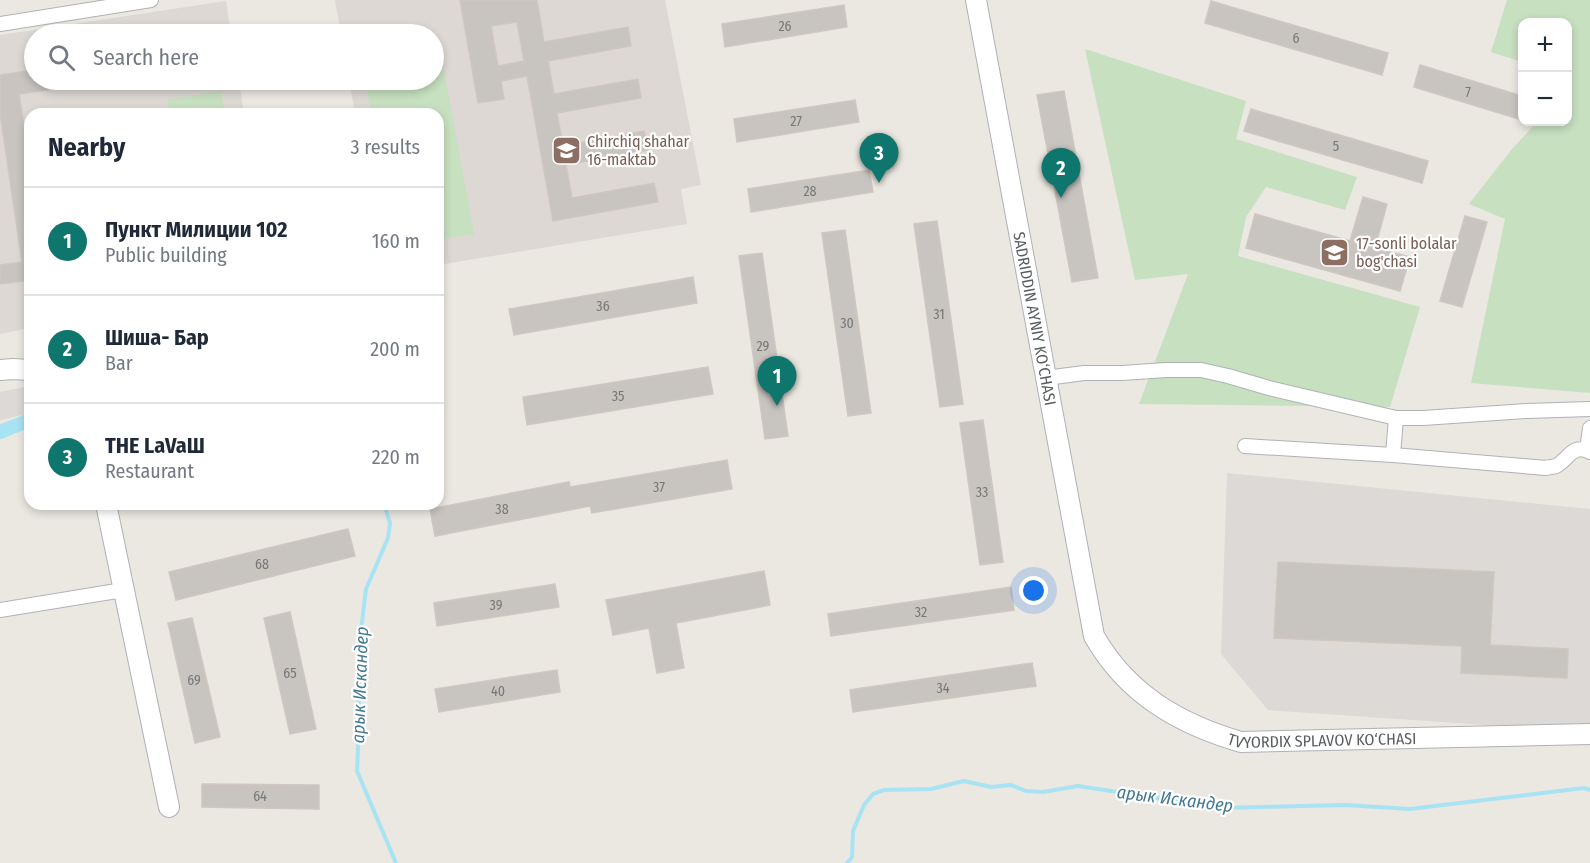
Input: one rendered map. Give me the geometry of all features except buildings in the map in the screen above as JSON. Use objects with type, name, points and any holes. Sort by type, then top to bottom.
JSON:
[{"type":"street","points":[[0,24],[151,0]]},
{"type":"street","name":"SADRIDDIN AYNIY KO‘CHASI","points":[[976,0],[1094,636]]},
{"type":"street","points":[[0,370],[24,370]]},
{"type":"street","points":[[1046,378],[1084,373],[1201,370],[1396,418],[1590,409]]},
{"type":"street","points":[[1393,455],[1396,418]]},
{"type":"street","points":[[1245,446],[1393,455],[1546,468],[1555,467],[1571,452],[1580,449],[1589,451],[1590,428]]},
{"type":"street","points":[[107,510],[169,807]]},
{"type":"street","points":[[0,610],[123,590]]},
{"type":"street","name":"TVYORDIX SPLAVOV KO‘CHASI","points":[[1094,636],[1105,656],[1119,672],[1154,702],[1194,726],[1241,742],[1590,734]]},
{"type":"shaded area","name":"Chirchiq shahar 16-maktab","points":[[335,0],[665,0],[701,185],[681,189],[687,224],[444,264],[444,108],[354,108],[351,90],[444,90],[444,24],[339,24]]},
{"type":"shaded area","points":[[226,1],[229,24],[73,24]]},
{"type":"shaded area","points":[[24,31],[24,90],[240,90],[243,108],[24,108],[24,329],[0,334],[0,35]]},
{"type":"shaded area","points":[[24,387],[24,414],[0,420],[0,392]]},
{"type":"shaded area","points":[[1227,473],[1590,509],[1590,732],[1268,710],[1221,654]]},
{"type":"green space","points":[[1507,0],[1590,0],[1590,393],[1471,383],[1505,219],[1469,204],[1512,149],[1533,126],[1572,126],[1572,18],[1518,18],[1518,61],[1491,52]]},
{"type":"green space","points":[[1085,49],[1246,101],[1236,139],[1357,177],[1345,210],[1266,187],[1246,217],[1238,256],[1420,307],[1390,407],[1139,404],[1188,274],[1135,280]]},
{"type":"green space","points":[[444,70],[474,234],[444,239],[444,108],[370,108],[367,90],[444,90]]},
{"type":"green space","points":[[221,91],[224,108],[169,108],[167,100]]},
{"type":"waterway","points":[[0,432],[24,422]]},
{"type":"waterway","name":"арык Искандер","points":[[386,510],[390,523],[388,538],[366,589],[358,655],[357,771],[396,863]]},
{"type":"waterway","name":"арык Искандер","points":[[847,863],[852,857],[853,831],[864,805],[873,794],[884,790],[931,789],[964,781],[991,787],[1011,785],[1026,791],[1043,792],[1078,786],[1222,808],[1345,805],[1410,809],[1584,788],[1590,790]]},
{"type":"place","name":"Chirchiq shahar 16-maktab","points":[[566,150]]},
{"type":"place","name":"THE LaVaШ","points":[[879,183]]},
{"type":"place","name":"Шиша- Бар","points":[[1061,198]]},
{"type":"place","name":"17-sonli bolalar bog'chasi","points":[[1335,252]]},
{"type":"place","name":"Пункт Милиции 102","points":[[777,406]]}]
